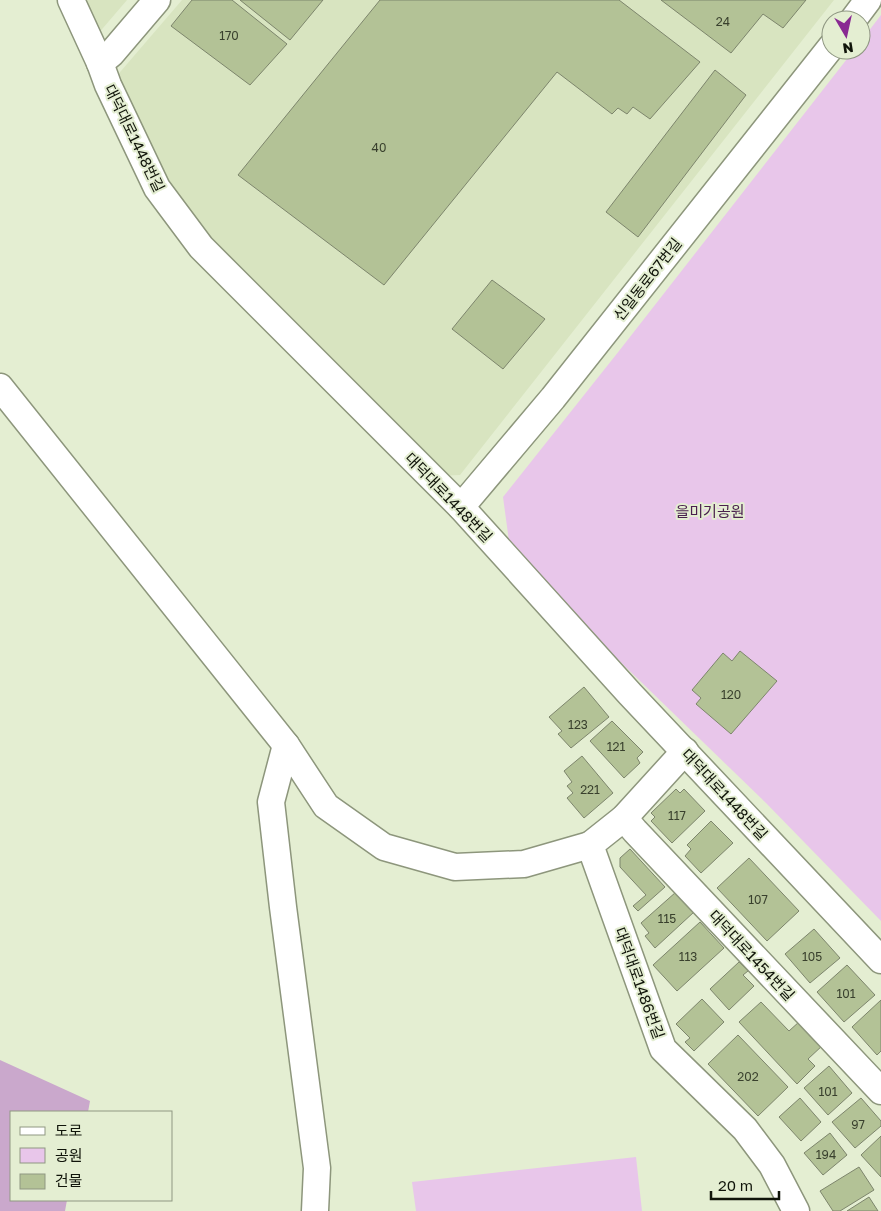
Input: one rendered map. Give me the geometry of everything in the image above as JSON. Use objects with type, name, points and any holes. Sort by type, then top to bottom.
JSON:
[{"type":"street","name":"대덕대로1448번길","points":[[71,0],[108,85],[157,188],[201,247],[461,507],[630,694],[881,960]]},
{"type":"street","points":[[100,63],[111,54],[157,0]]},
{"type":"street","name":"신일동로67번길","points":[[461,507],[559,390],[821,60]]},
{"type":"street","points":[[0,387],[286,745],[326,806],[384,847],[454,867],[524,864],[590,845],[624,818],[685,751]]},
{"type":"street","points":[[286,745],[271,802],[282,907],[317,1168],[315,1211]]},
{"type":"street","name":"대덕대로1454번길","points":[[624,818],[881,1091]]},
{"type":"street","name":"대덕대로1486번길","points":[[590,845],[663,1049],[745,1129],[772,1165],[796,1211]]},
{"type":"shaded area","points":[[81,0],[127,0],[97,35]]},
{"type":"shaded area","points":[[182,0],[834,0],[826,10],[821,10],[821,17],[460,475],[436,476],[179,205],[115,78]]},
{"type":"shaded area","points":[[0,1060],[90,1101],[88,1111],[10,1111],[10,1201],[67,1201],[65,1211],[0,1211]]},
{"type":"green space","name":"을미기공원","points":[[881,15],[881,921],[766,803],[511,556],[503,497],[846,60],[871,60],[871,28]]},
{"type":"green space","points":[[636,1157],[642,1211],[416,1211],[412,1182]]},
{"type":"building","points":[[192,0],[232,0],[287,44],[250,85],[171,26]]},
{"type":"building","points":[[240,0],[323,0],[290,40]]},
{"type":"building","points":[[380,0],[619,0],[700,62],[650,119],[633,107],[627,114],[618,108],[612,114],[557,72],[384,285],[238,175]]},
{"type":"building","points":[[661,0],[806,0],[783,28],[763,14],[731,53]]},
{"type":"building","points":[[715,70],[746,95],[638,237],[606,212]]},
{"type":"building","points":[[492,280],[545,319],[503,369],[452,329]]},
{"type":"building","points":[[740,651],[777,681],[731,734],[696,704],[701,698],[692,690],[723,653],[732,661]]},
{"type":"building","points":[[584,687],[609,717],[571,748],[558,734],[562,731],[549,717]]},
{"type":"building","points":[[612,721],[643,752],[637,758],[640,763],[624,778],[590,741]]},
{"type":"building","points":[[582,756],[613,793],[584,818],[567,798],[573,793],[567,786],[572,782],[564,771]]},
{"type":"building","points":[[676,789],[680,793],[684,789],[705,811],[672,843],[651,821],[655,817],[651,813]]},
{"type":"building","points":[[711,821],[733,843],[701,873],[685,856],[691,849],[687,845]]},
{"type":"building","points":[[630,849],[665,887],[638,911],[633,906],[646,895],[620,867],[620,858]]},
{"type":"building","points":[[749,858],[799,911],[767,941],[717,888]]},
{"type":"building","points":[[676,892],[694,912],[655,948],[645,936],[649,933],[641,923]]},
{"type":"building","points":[[700,922],[724,948],[677,991],[653,965]]},
{"type":"building","points":[[814,929],[840,958],[810,983],[785,954]]},
{"type":"building","points":[[739,962],[748,971],[743,975],[754,986],[729,1010],[710,989]]},
{"type":"building","points":[[847,965],[875,995],[844,1022],[817,992]]},
{"type":"building","points":[[702,999],[724,1022],[694,1051],[685,1042],[690,1038],[676,1024]]},
{"type":"building","points":[[881,1000],[881,1051],[877,1055],[852,1027]]},
{"type":"building","points":[[761,1002],[789,1031],[800,1021],[823,1045],[808,1059],[815,1066],[797,1084],[739,1022]]},
{"type":"building","points":[[738,1035],[788,1087],[758,1116],[708,1064]]},
{"type":"building","points":[[829,1066],[852,1093],[828,1115],[804,1088]]},
{"type":"building","points":[[800,1098],[821,1122],[801,1141],[779,1117]]},
{"type":"building","points":[[861,1098],[881,1121],[881,1126],[855,1148],[832,1122]]},
{"type":"building","points":[[830,1133],[847,1155],[823,1175],[804,1153]]},
{"type":"building","points":[[881,1136],[881,1177],[861,1155]]},
{"type":"building","points":[[859,1167],[874,1190],[840,1211],[833,1211],[820,1191]]},
{"type":"building","points":[[869,1197],[878,1211],[847,1211]]}]
